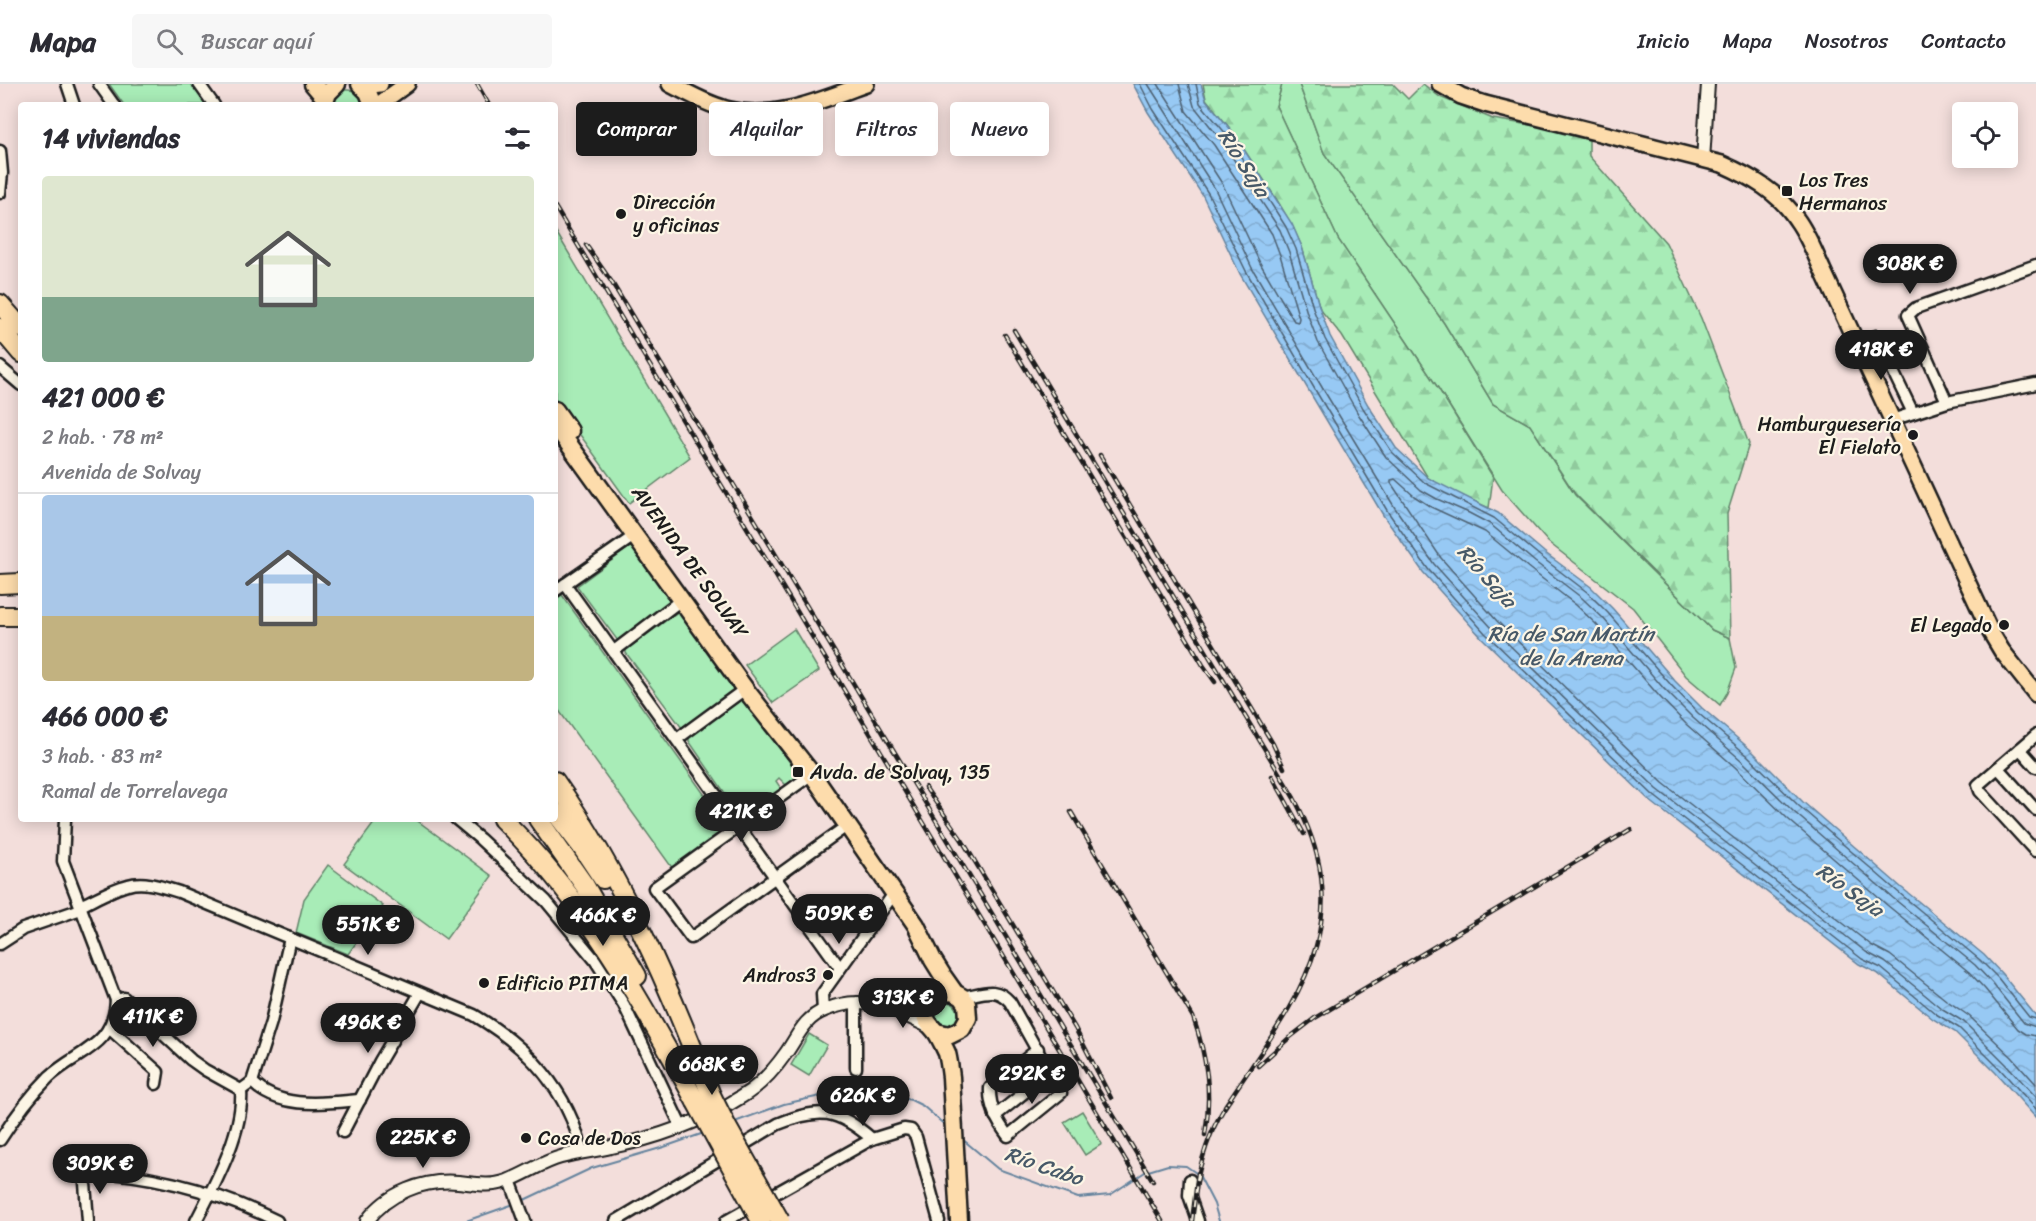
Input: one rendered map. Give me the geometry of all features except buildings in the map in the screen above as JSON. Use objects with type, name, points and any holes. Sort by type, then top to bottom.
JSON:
[{"type":"highway","points":[[313,84],[325,101]]},
{"type":"highway","points":[[325,101],[329,90],[337,84]]},
{"type":"highway","points":[[361,85],[371,95],[372,102]]},
{"type":"highway","points":[[0,304],[18,325]]},
{"type":"highway","points":[[0,328],[18,349]]},
{"type":"highway","name":"AVENIDA DE SOLVAY","points":[[558,414],[779,722],[788,741],[895,892],[916,925],[933,960],[962,1000]]},
{"type":"highway","name":"AVENIDA DE SOLVAY","points":[[558,429],[773,727],[788,741]]},
{"type":"highway","points":[[0,584],[18,583]]},
{"type":"highway","points":[[0,615],[18,616]]},
{"type":"highway","points":[[558,786],[617,883],[667,987],[704,1099]]},
{"type":"highway","points":[[558,816],[581,846],[619,906],[704,1099],[761,1221]]},
{"type":"highway","points":[[505,822],[544,864],[602,940],[704,1099],[727,1127],[780,1221]]},
{"type":"highway","points":[[540,822],[591,895],[704,1099]]},
{"type":"highway","points":[[933,960],[930,999],[925,1015],[947,1054],[951,1077],[959,1221]]},
{"type":"highway","points":[[930,999],[948,991],[962,1000],[966,1024],[958,1033],[951,1077]]},
{"type":"highway","points":[[933,1030],[943,1035],[958,1033]]},
{"type":"main road","points":[[361,85],[381,84]]},
{"type":"main road","points":[[382,102],[407,84]]},
{"type":"main road","points":[[670,84],[717,106],[738,112],[758,114],[783,111],[866,84]]},
{"type":"main road","points":[[1440,84],[1461,96],[1485,104],[1722,164],[1752,178],[1778,197],[1797,219],[1823,271],[1990,631],[2002,651],[2036,694]]},
{"type":"street","points":[[67,84],[73,102]]},
{"type":"street","points":[[99,84],[112,102]]},
{"type":"street","points":[[199,84],[212,102]]},
{"type":"street","points":[[1703,160],[1708,84]]},
{"type":"street","points":[[0,151],[2,173],[0,193]]},
{"type":"street","points":[[1947,402],[1908,315],[1916,308],[2036,265]]},
{"type":"street","points":[[1875,336],[1913,413]]},
{"type":"street","points":[[0,367],[18,382]]},
{"type":"street","points":[[1892,420],[1947,402],[2036,384]]},
{"type":"street","name":"AVENIDA DE SOLVAY","points":[[558,589],[634,536]]},
{"type":"street","points":[[565,584],[840,968]]},
{"type":"street","name":"AVENIDA DE SOLVAY","points":[[614,651],[681,600]]},
{"type":"street","points":[[677,739],[745,689]]},
{"type":"street","points":[[2036,735],[1978,785],[1980,791],[2036,850]]},
{"type":"street","points":[[2020,749],[2036,767]]},
{"type":"street","points":[[1998,768],[2036,810]]},
{"type":"street","points":[[812,774],[654,888],[691,938],[848,825]]},
{"type":"street","points":[[0,1140],[43,1084],[61,1067],[82,1055],[99,1041],[109,1028],[116,1013],[116,1000],[63,861],[65,822]]},
{"type":"street","points":[[460,822],[546,901],[595,960],[624,1005],[681,1126]]},
{"type":"street","points":[[0,944],[23,929],[80,907],[128,884],[158,886],[179,892],[474,1015],[498,1030],[541,1069],[562,1098],[570,1113],[582,1152]]},
{"type":"street","points":[[823,1011],[822,994],[895,892]]},
{"type":"street","points":[[241,1090],[252,1082],[271,1022],[290,938]]},
{"type":"street","points":[[962,1000],[994,991],[999,992],[1010,1002],[1038,1049],[1061,1093],[1008,1136],[997,1122],[990,1088],[1038,1049]]},
{"type":"street","points":[[343,1132],[420,993]]},
{"type":"street","points":[[116,1000],[124,998],[191,1060],[241,1090]]},
{"type":"street","points":[[367,1221],[380,1205],[392,1197],[431,1182],[492,1185],[510,1180],[544,1163],[582,1152],[641,1140],[727,1106],[758,1085],[780,1060],[804,1024],[823,1011],[856,1003],[906,1009],[930,999]]},
{"type":"street","points":[[856,1003],[856,1068]]},
{"type":"street","points":[[888,1007],[907,1014],[933,1030]]},
{"type":"street","points":[[109,1028],[158,1072],[156,1084]]},
{"type":"street","points":[[995,1116],[1050,1072]]},
{"type":"street","points":[[252,1082],[257,1088],[280,1098],[300,1102],[360,1100]]},
{"type":"street","points":[[195,1221],[211,1192],[237,1129],[242,1106],[241,1090]]},
{"type":"street","points":[[616,1221],[778,1124],[798,1116],[817,1112],[830,1113],[856,1125],[872,1139]]},
{"type":"street","points":[[726,1221],[872,1139],[904,1129],[911,1130],[916,1137],[939,1221]]},
{"type":"street","points":[[88,1221],[84,1171],[114,1172],[211,1192],[277,1221]]},
{"type":"street","points":[[510,1180],[524,1216]]},
{"type":"street","points":[[1190,1180],[1189,1195],[1198,1221]]},
{"type":"green space","points":[[109,84],[192,84],[205,102],[122,102]]},
{"type":"green space","points":[[1203,84],[1282,84],[1276,106],[1338,239],[1438,388],[1493,477],[1489,508],[1442,487],[1428,478],[1342,336],[1320,309],[1302,247],[1293,227],[1232,131],[1206,99]]},
{"type":"green space","points":[[1282,84],[1299,84],[1324,153],[1444,323],[1493,404],[1530,425],[1575,495],[1712,630],[1730,638],[1736,668],[1720,705],[1686,676],[1633,608],[1548,542],[1502,490],[1438,388],[1338,239],[1276,106]]},
{"type":"green space","points":[[1299,84],[1393,84],[1408,99],[1423,84],[1440,97],[1493,119],[1542,127],[1589,140],[1589,156],[1666,243],[1701,318],[1749,444],[1727,514],[1730,638],[1712,630],[1575,494],[1530,425],[1493,404],[1444,323],[1324,153]]},
{"type":"green space","points":[[345,90],[352,91],[358,93],[363,102],[335,102],[336,97]]},
{"type":"green space","points":[[558,235],[690,457],[629,503],[558,404]]},
{"type":"green space","points":[[634,544],[674,600],[618,641],[577,586]]},
{"type":"green space","points":[[562,595],[729,829],[673,869],[558,709],[558,598]]},
{"type":"green space","points":[[679,611],[736,688],[682,728],[626,653],[626,650]]},
{"type":"green space","points":[[794,629],[819,671],[773,703],[745,665]]},
{"type":"green space","points":[[743,698],[801,778],[788,787],[779,778],[776,781],[782,790],[763,804],[755,795],[751,798],[758,808],[743,819],[689,741],[689,737]]},
{"type":"green space","points":[[375,822],[419,822],[492,876],[446,939],[344,864]]},
{"type":"green space","points":[[328,865],[383,906],[348,954],[296,933],[304,899]]},
{"type":"green space","points":[[946,1002],[955,1005],[958,1014],[955,1023],[946,1026],[937,1023],[934,1014],[937,1005]]},
{"type":"green space","points":[[809,1034],[827,1045],[809,1076],[791,1065]]},
{"type":"green space","points":[[1082,1111],[1102,1144],[1085,1155],[1064,1122]]},
{"type":"water","name":"Ría de San Martín de la Arena","points":[[1133,84],[1201,84],[1206,100],[1232,131],[1292,224],[1302,247],[1330,336],[1368,405],[1396,448],[1428,478],[1498,513],[1544,552],[1591,587],[1702,708],[1751,750],[1803,802],[1984,955],[2002,974],[2036,1016],[2036,1118],[1955,1032],[1933,1019],[1877,973],[1859,964],[1649,800],[1481,637],[1423,572],[1383,515],[1312,396],[1240,274],[1203,196],[1148,112]]},
{"type":"waterway","name":"Río Cabo","points":[[732,1123],[784,1104],[825,1095],[888,1095],[911,1100],[923,1106],[947,1127]]},
{"type":"waterway","name":"Río Cabo","points":[[522,1201],[592,1168],[704,1133]]},
{"type":"waterway","name":"Río Cabo","points":[[961,1138],[998,1169],[1078,1198],[1110,1195],[1145,1172],[1168,1165],[1186,1166],[1199,1175],[1214,1204],[1219,1221]]},
{"type":"waterway","name":"Río Cabo","points":[[466,1221],[514,1204]]},
{"type":"railway","points":[[477,84],[487,102]]},
{"type":"railway","points":[[558,212],[1162,1221]]},
{"type":"railway","points":[[586,245],[611,281],[1153,1181]]},
{"type":"railway","points":[[1014,330],[1294,798],[1314,844],[1322,886],[1321,924],[1311,961],[1275,1032],[1225,1106]]},
{"type":"railway","points":[[1005,335],[1215,682]]},
{"type":"railway","points":[[1100,455],[1273,744],[1284,768]]},
{"type":"railway","points":[[1272,776],[1304,834]]},
{"type":"railway","points":[[925,787],[962,840],[1075,1028],[1111,1098]]},
{"type":"railway","points":[[1071,812],[1193,1017],[1202,1046],[1207,1075],[1208,1104],[1205,1135]]},
{"type":"railway","points":[[1258,1066],[1315,1018],[1631,829]]},
{"type":"railway","points":[[1197,1181],[1209,1139],[1229,1101]]},
{"type":"railway","points":[[1192,1221],[1198,1173]]},
{"type":"place","name":"Los Tres Hermanos","points":[[1787,191]]},
{"type":"place","name":"Dirección y oficinas","points":[[621,214]]},
{"type":"place","name":"Hamburguesería El Fielato","points":[[1913,435]]},
{"type":"place","name":"El Legado","points":[[2004,625]]},
{"type":"place","name":"Avda. de Solvay, 135","points":[[798,772]]},
{"type":"place","name":"Andros3","points":[[828,975]]},
{"type":"place","name":"Edificio PITMA","points":[[484,983]]},
{"type":"place","name":"Cosa de Dos","points":[[526,1138]]},
{"type":"water label","name":"Río Saja","points":[[1244,163]]},
{"type":"water label","name":"Río Saja","points":[[1487,576]]},
{"type":"water label","name":"Río Saja","points":[[1850,890]]}]
